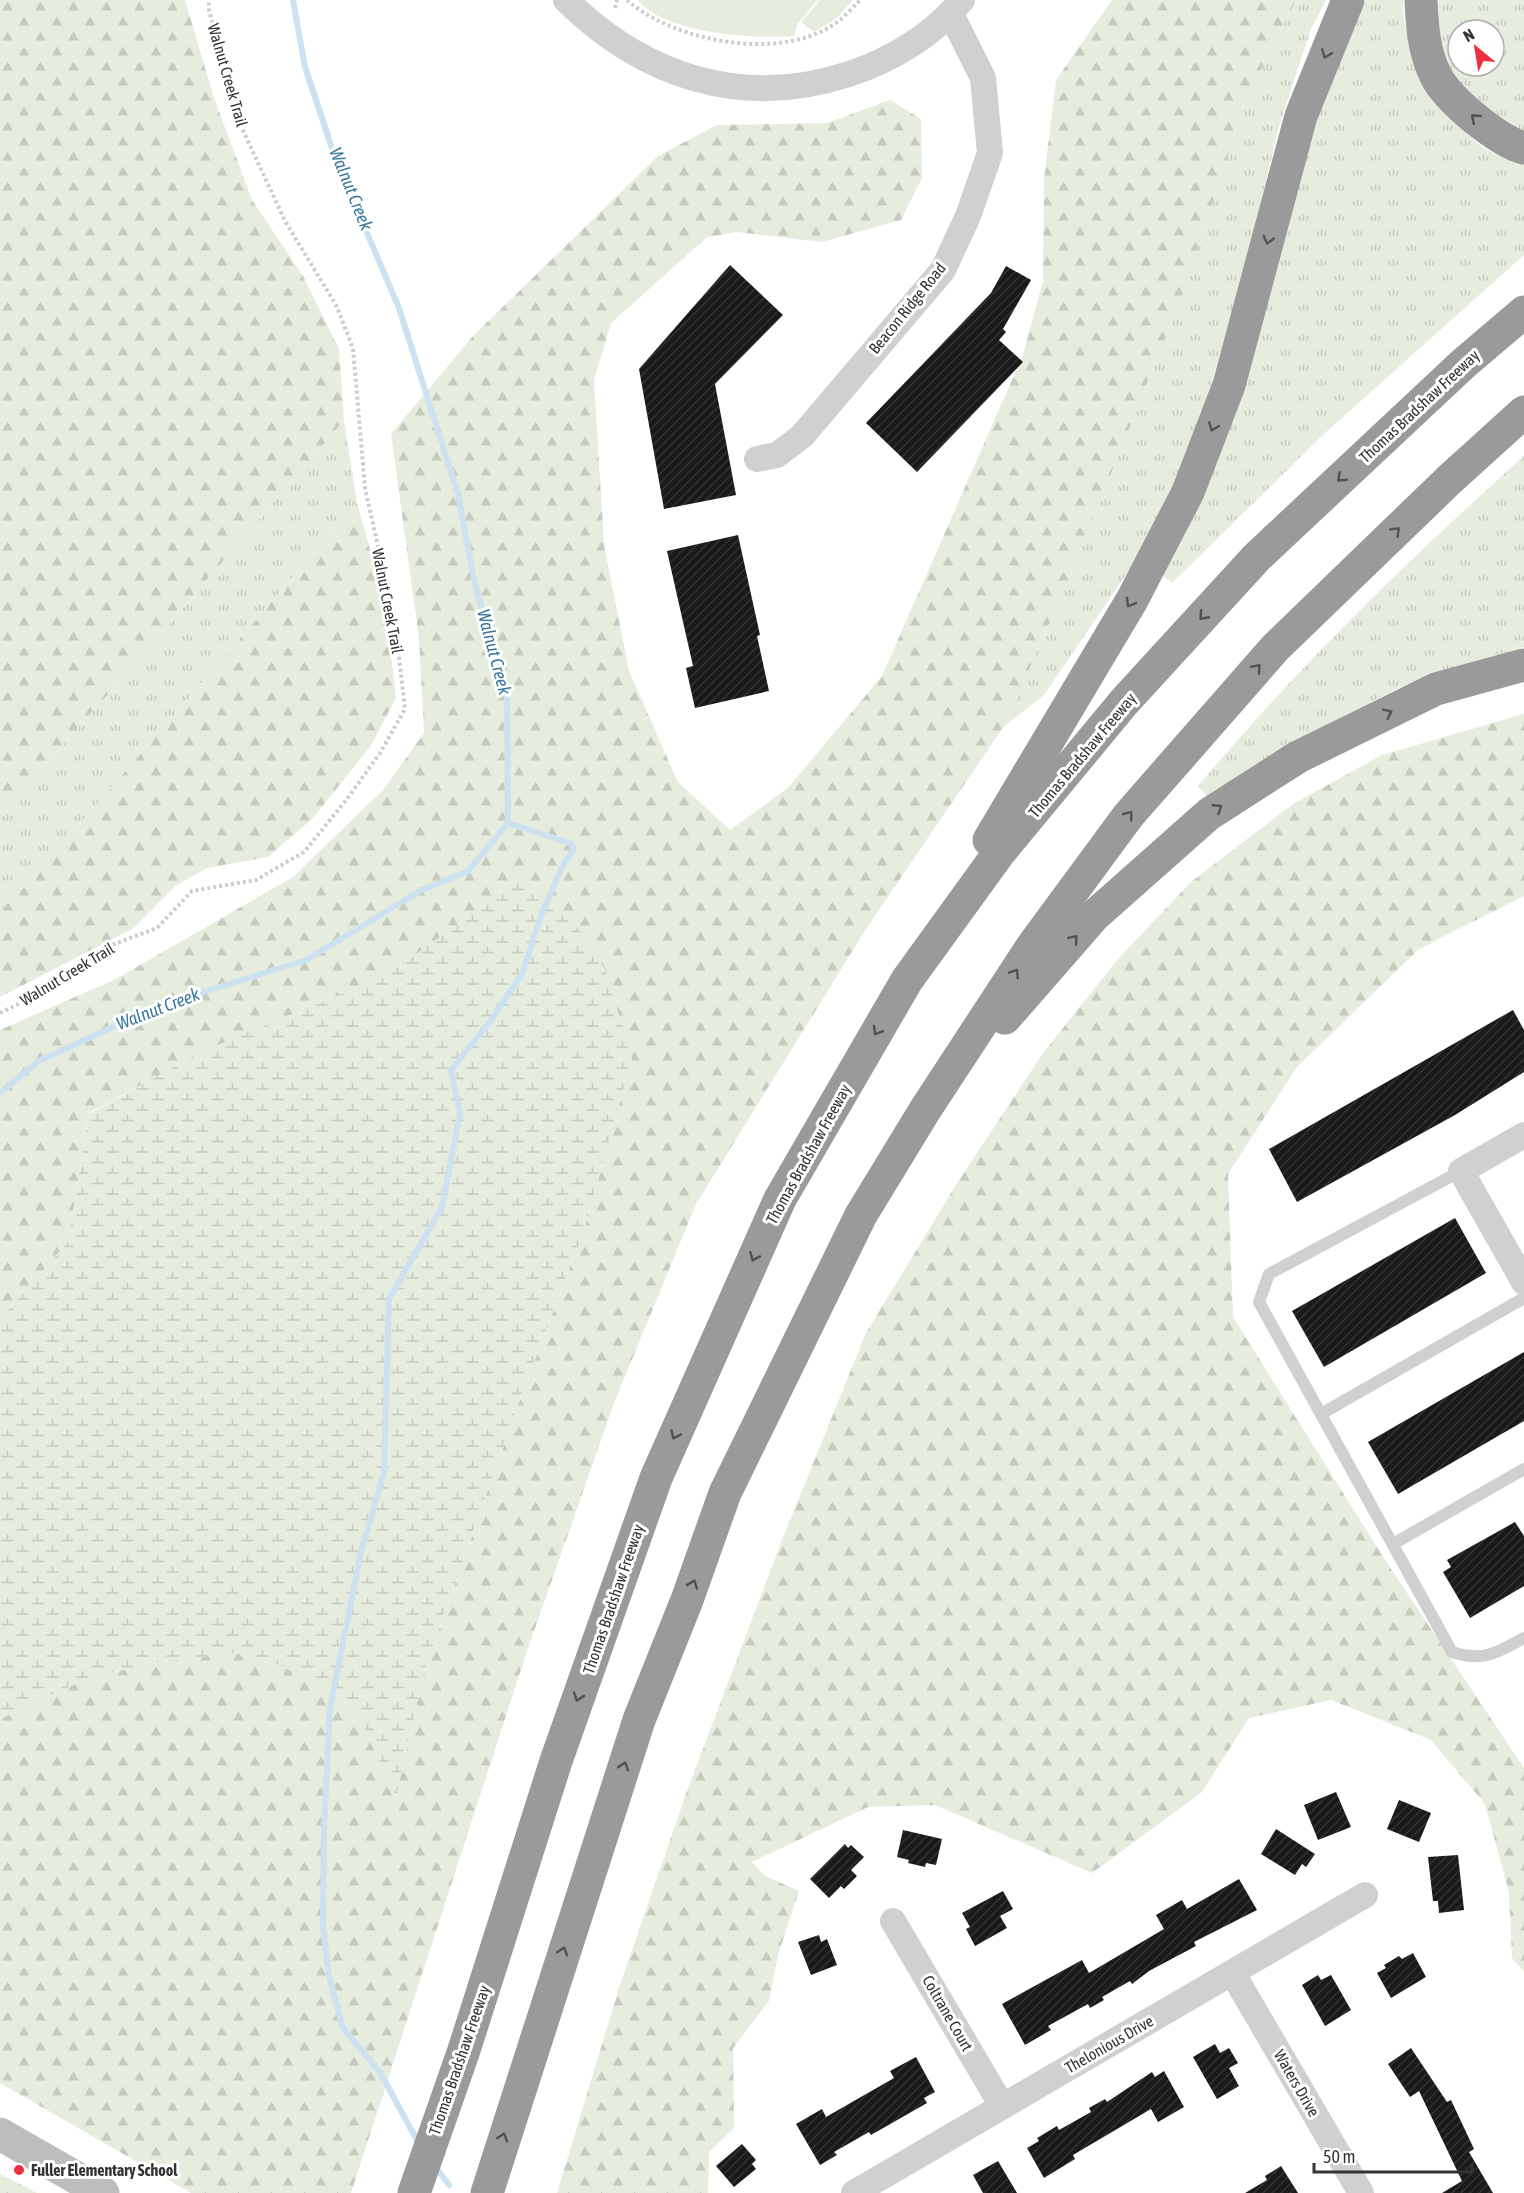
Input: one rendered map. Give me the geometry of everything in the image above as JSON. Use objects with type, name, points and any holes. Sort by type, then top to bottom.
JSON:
[{"type":"highway","points":[[907,980],[1132,600],[1188,492],[1229,385],[1301,116],[1348,0]]},
{"type":"highway","points":[[1421,0],[1423,34],[1437,77],[1475,120],[1524,148]]},
{"type":"highway","name":"Thomas Bradshaw Freeway","points":[[414,2193],[464,2050],[556,1761],[656,1478],[780,1199],[907,980],[1006,844],[1124,702],[1257,557],[1455,372],[1524,312]]},
{"type":"highway","points":[[487,2193],[639,1720],[687,1600],[724,1493],[861,1215],[925,1110],[1033,945],[1128,816],[1275,648],[1441,487],[1524,412]]},
{"type":"highway","points":[[925,1110],[1094,916],[1209,814],[1298,757],[1436,689],[1524,665]]},
{"type":"street","points":[[566,0],[592,26],[633,53],[668,70],[711,84],[766,90],[818,84],[870,67],[912,45],[957,7]]},
{"type":"street","name":"Beacon Ridge Road","points":[[757,459],[777,455],[802,436],[943,270],[968,216],[990,153],[983,78],[957,7]]},
{"type":"street","points":[[1524,1135],[1461,1171],[1524,1282]]},
{"type":"street","name":"Thelonious Drive","points":[[854,2193],[1365,1895]]},
{"type":"street","name":"Coltrane Court","points":[[893,1921],[1002,2106]]},
{"type":"street","name":"Waters Drive","points":[[1233,1974],[1361,2193]]},
{"type":"street","points":[[0,2134],[103,2193]]},
{"type":"lane","points":[[1461,1171],[1269,1274],[1258,1302],[1452,1652],[1468,1657],[1494,1655],[1524,1638]]},
{"type":"lane","points":[[1321,1414],[1524,1298]]},
{"type":"lane","points":[[1393,1544],[1524,1469]]},
{"type":"path","name":"Walnut Creek Trail","points":[[0,1013],[39,994],[109,946],[157,928],[192,891],[256,880],[304,852],[354,790],[405,709],[395,622],[366,488],[353,348],[336,305],[285,221],[240,124],[208,10],[209,0]]},
{"type":"path","points":[[615,8],[617,0]]},
{"type":"path","points":[[627,0],[637,9],[684,31],[725,42],[777,44],[806,38],[834,25],[860,0]]},
{"type":"green space","points":[[0,0],[185,0],[214,98],[252,200],[303,276],[339,349],[344,420],[118,683],[0,814]]},
{"type":"green space","points":[[638,0],[818,0],[798,23],[794,36],[777,37],[734,35],[688,27],[651,11]]},
{"type":"green space","points":[[820,0],[853,0],[836,19],[814,32],[801,22]]},
{"type":"green space","points":[[1112,0],[1296,0],[1245,101],[1185,289],[1066,586],[1004,726],[866,929],[696,1204],[614,1403],[526,1654],[351,2193],[191,2193],[0,2083],[0,1719],[88,1678],[162,1661],[236,1653],[284,1667],[354,1707],[396,1796],[424,1671],[522,1394],[585,1227],[632,1059],[520,880],[387,975],[204,1051],[89,1113],[68,1242],[0,1319],[0,1030],[116,979],[293,877],[383,790],[424,733],[419,638],[391,434],[473,336],[658,156],[717,125],[827,123],[890,100],[921,119],[922,178],[901,220],[822,242],[737,232],[707,237],[611,323],[594,380],[604,545],[629,671],[678,782],[730,830],[788,788],[882,676],[1023,355],[1043,281],[1044,179],[1056,80]]},
{"type":"green space","points":[[1296,0],[1326,0],[1311,29],[1279,126],[1246,265],[1191,452],[1136,560],[1044,695],[1004,726],[1066,586],[1185,289],[1245,101]]},
{"type":"green space","points":[[1366,0],[1404,0],[1404,19],[1417,62],[1443,105],[1458,124],[1489,151],[1524,163],[1524,255],[1325,433],[1172,583],[1160,573],[1341,51]]},
{"type":"green space","points":[[1430,0],[1524,0],[1524,133],[1478,109],[1457,78],[1506,78],[1506,18],[1446,18],[1446,62],[1439,52]]},
{"type":"green space","points":[[344,420],[357,503],[93,809],[0,912],[0,814],[118,683]]},
{"type":"green space","points":[[1524,456],[1524,647],[1400,687],[1303,737],[1210,799],[1198,786],[1275,699],[1355,615],[1438,534]]},
{"type":"green space","points":[[357,503],[385,603],[396,698],[370,747],[313,818],[268,857],[207,868],[175,886],[134,928],[0,997],[0,912],[93,809]]},
{"type":"green space","points":[[1524,714],[1524,896],[1419,949],[1296,1068],[1228,1174],[1233,1317],[1385,1560],[1524,1768],[1524,1972],[1512,1958],[1509,1892],[1485,1804],[1431,1740],[1331,1700],[1249,1718],[1202,1792],[1092,1873],[935,1805],[868,1807],[752,1862],[765,1876],[799,1891],[778,1955],[769,2001],[733,2048],[734,2128],[709,2152],[708,2193],[557,2193],[620,1985],[687,1791],[782,1540],[866,1333],[956,1185],[1043,1053],[1118,959],[1191,882],[1293,804],[1382,755]]},
{"type":"green space","points":[[520,879],[578,928],[605,969],[632,1059],[585,1227],[522,1394],[424,1671],[396,1797],[354,1707],[284,1667],[236,1653],[162,1661],[88,1678],[0,1719],[0,1319],[68,1242],[89,1114],[203,1051],[387,975]]},
{"type":"green space","points":[[0,2174],[37,2193],[0,2193]]},
{"type":"building","points":[[730,265],[783,315],[715,384],[736,495],[664,509],[639,369]]},
{"type":"building","points":[[1006,266],[1031,280],[1003,329],[1006,332],[999,340],[1023,362],[917,472],[866,423],[991,293]]},
{"type":"building","points":[[738,535],[760,635],[757,636],[769,691],[695,708],[686,668],[693,666],[667,551]]},
{"type":"building","points":[[1513,1010],[1524,1030],[1524,1072],[1455,1115],[1297,1202],[1269,1149]]},
{"type":"building","points":[[1455,1218],[1486,1273],[1324,1367],[1292,1311]]},
{"type":"building","points":[[1524,1352],[1524,1421],[1398,1494],[1368,1442]]},
{"type":"building","points":[[1515,1522],[1524,1536],[1524,1586],[1470,1618],[1443,1572],[1451,1567],[1447,1560]]},
{"type":"building","points":[[1336,1792],[1351,1827],[1318,1840],[1304,1805]]},
{"type":"building","points":[[1399,1800],[1431,1813],[1419,1842],[1387,1829]]},
{"type":"building","points":[[1276,1829],[1315,1854],[1306,1867],[1302,1864],[1295,1875],[1261,1854]]},
{"type":"building","points":[[903,1830],[942,1839],[936,1865],[926,1863],[925,1867],[908,1863],[909,1860],[897,1857]]},
{"type":"building","points":[[845,1844],[848,1848],[851,1845],[864,1857],[851,1870],[857,1876],[844,1889],[841,1886],[829,1898],[810,1879]]},
{"type":"building","points":[[1458,1855],[1464,1910],[1439,1913],[1438,1901],[1433,1901],[1428,1857]]},
{"type":"building","points":[[1239,1879],[1257,1910],[1194,1942],[1196,1946],[1149,1971],[1132,1984],[1130,1981],[1102,1997],[1104,2000],[1090,2008],[1088,2004],[1048,2026],[1051,2030],[1025,2045],[1002,2004],[1082,1960],[1089,1973],[1164,1929],[1156,1915],[1182,1900],[1187,1909]]},
{"type":"building","points":[[1003,1891],[1013,1909],[1000,1916],[1007,1928],[975,1946],[966,1929],[970,1927],[962,1913]]},
{"type":"building","points":[[819,1935],[821,1942],[827,1939],[837,1965],[811,1975],[798,1942]]},
{"type":"building","points":[[1413,1953],[1426,1977],[1391,1998],[1377,1973],[1386,1968],[1384,1965],[1399,1956],[1402,1959]]},
{"type":"building","points":[[1318,1975],[1321,1980],[1331,1975],[1351,2010],[1325,2026],[1302,1985]]},
{"type":"building","points":[[1215,2044],[1220,2053],[1229,2048],[1238,2063],[1229,2068],[1239,2086],[1217,2099],[1193,2057]]},
{"type":"building","points":[[1411,2048],[1447,2102],[1451,2100],[1474,2149],[1469,2152],[1493,2193],[1442,2193],[1462,2181],[1419,2091],[1410,2097],[1388,2064]]},
{"type":"building","points":[[916,2057],[935,2092],[924,2098],[927,2103],[871,2135],[869,2132],[834,2152],[837,2155],[820,2165],[796,2124],[822,2109],[826,2117],[894,2078],[890,2071]]},
{"type":"building","points":[[1164,2071],[1184,2107],[1158,2122],[1151,2109],[1073,2155],[1075,2159],[1044,2178],[1027,2148],[1039,2141],[1037,2138],[1057,2126],[1059,2130],[1091,2112],[1089,2108],[1105,2099],[1107,2102],[1152,2072],[1155,2077]]},
{"type":"building","points":[[742,2144],[756,2160],[752,2164],[756,2169],[734,2187],[716,2166]]},
{"type":"building","points":[[998,2161],[1017,2193],[983,2193],[973,2175]]},
{"type":"building","points":[[1281,2166],[1298,2193],[1245,2193],[1267,2180],[1265,2176]]},
{"type":"waterway","name":"Walnut Creek","points":[[0,1093],[39,1061],[158,1006],[306,960],[420,891],[468,871],[508,823],[507,698],[474,580],[458,494],[399,308],[335,158],[305,67],[293,0]]},
{"type":"waterway","points":[[419,2144],[380,2072],[343,2028],[329,1976],[323,1927],[324,1826],[330,1707],[361,1552],[384,1472],[389,1299],[442,1207],[460,1113],[451,1070],[491,1020],[522,974],[541,916],[562,867],[574,849],[570,843],[508,823]]},
{"type":"waterway","points":[[434,2165],[449,2185]]},
{"type":"place","name":"Fuller Elementary School","points":[[19,2170]]}]
